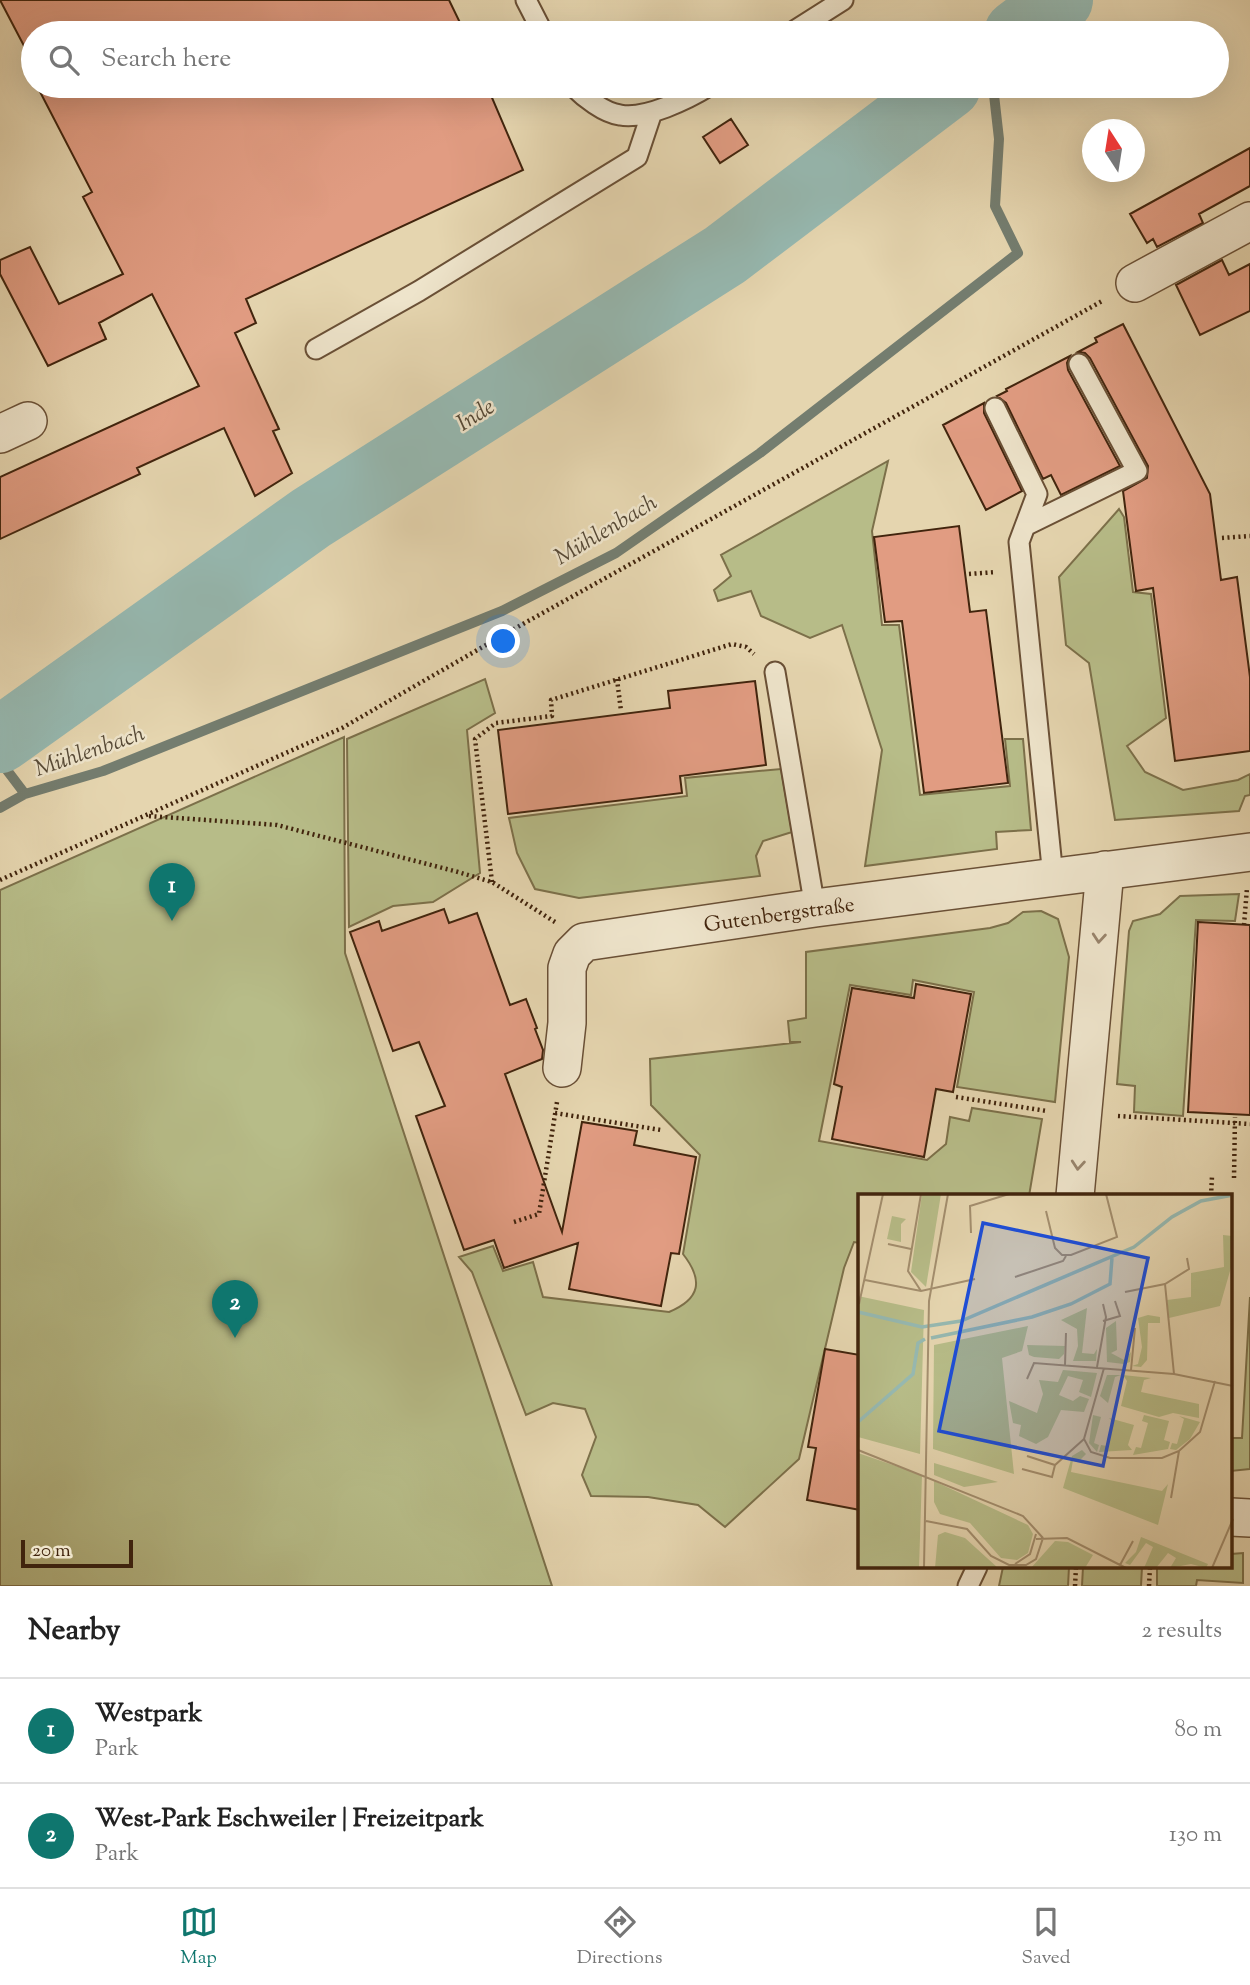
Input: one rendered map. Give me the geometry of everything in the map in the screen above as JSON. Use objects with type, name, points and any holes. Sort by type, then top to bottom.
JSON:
[{"type":"street","points":[[1135,283],[1250,221]]},
{"type":"street","name":"Gutenbergstraße","points":[[584,942],[1105,870],[1249,869]]},
{"type":"street","points":[[1076,1194],[1105,870]]},
{"type":"street","points":[[562,1068],[567,1023],[567,968],[572,954],[584,942]]},
{"type":"street","points":[[1232,1517],[1250,1518]]},
{"type":"lane","points":[[526,0],[536,21]]},
{"type":"lane","points":[[810,21],[843,0]]},
{"type":"lane","points":[[585,98],[620,116],[652,112],[690,98]]},
{"type":"lane","points":[[316,349],[419,291],[638,157],[652,112]]},
{"type":"lane","points":[[1026,526],[1137,471],[1079,364]]},
{"type":"lane","points":[[995,408],[1037,494],[1019,542],[1053,877]]},
{"type":"lane","points":[[775,672],[815,908]]},
{"type":"lane","points":[[968,1586],[977,1568]]},
{"type":"path","points":[[0,880],[342,728],[505,634],[1135,283]]},
{"type":"path","points":[[1222,538],[1250,536]]},
{"type":"path","points":[[492,881],[475,739],[496,723],[552,716],[551,700],[732,644],[746,647],[775,672]]},
{"type":"path","points":[[617,679],[621,711]]},
{"type":"path","points":[[147,815],[277,825],[492,881],[532,905],[584,942]]},
{"type":"path","points":[[1244,925],[1249,869]]},
{"type":"path","points":[[514,1222],[539,1214],[562,1068]]},
{"type":"path","points":[[956,1097],[1051,1112],[1235,1120],[1250,1124]]},
{"type":"path","points":[[555,1113],[661,1130]]},
{"type":"path","points":[[1234,1178],[1235,1120]]},
{"type":"path","points":[[1211,1194],[1212,1176]]},
{"type":"path","points":[[1075,1586],[1076,1568]]},
{"type":"path","points":[[1149,1586],[1150,1568]]},
{"type":"green space","points":[[888,461],[872,531],[882,625],[899,625],[920,795],[1010,786],[1005,739],[1023,739],[1031,830],[996,832],[997,849],[865,866],[882,750],[842,625],[810,638],[761,616],[751,591],[718,601],[714,590],[731,576],[721,555]]},
{"type":"green space","points":[[1119,509],[1124,517],[1133,592],[1151,594],[1166,718],[1127,746],[1145,772],[1183,790],[1238,780],[1250,774],[1250,795],[1245,796],[1239,811],[1115,820],[1089,663],[1066,645],[1059,577]]},
{"type":"green space","points":[[485,679],[495,713],[467,730],[480,873],[433,902],[393,906],[349,927],[347,739]]},
{"type":"green space","points":[[344,737],[345,953],[552,1586],[0,1586],[0,890]]},
{"type":"green space","points":[[781,769],[792,832],[763,841],[756,856],[760,876],[579,898],[535,889],[517,853],[509,818],[687,796],[685,778]]},
{"type":"green space","points":[[1239,894],[1235,921],[1196,920],[1183,1116],[1134,1112],[1135,1086],[1117,1084],[1129,931],[1133,921],[1160,914],[1180,896]]},
{"type":"green space","points":[[1041,911],[1058,919],[1069,957],[1055,1102],[957,1087],[974,992],[913,980],[911,995],[850,985],[819,1141],[927,1160],[946,1144],[950,1117],[969,1121],[972,1108],[1042,1119],[1029,1194],[858,1194],[858,1243],[854,1242],[844,1268],[799,1459],[725,1527],[698,1505],[648,1497],[591,1496],[582,1475],[596,1437],[585,1409],[553,1403],[526,1415],[472,1272],[459,1257],[493,1246],[503,1271],[533,1262],[543,1297],[669,1312],[679,1307],[693,1295],[696,1281],[683,1254],[700,1155],[651,1105],[650,1059],[801,1042],[790,1042],[788,1021],[806,1018],[806,952],[990,928],[1008,923],[1023,912]]},
{"type":"green space","points":[[1250,1297],[1250,1469],[1232,1471],[1232,1438],[1242,1438]]},
{"type":"green space","points":[[1243,1553],[1243,1583],[1197,1580],[1196,1586],[1157,1586],[1157,1568],[1232,1568],[1232,1554]]},
{"type":"green space","points":[[1003,1568],[1069,1568],[1068,1586],[999,1586]]},
{"type":"green space","points":[[1083,1568],[1142,1568],[1141,1586],[1082,1586]]},
{"type":"building","points":[[0,0],[449,0],[459,21],[21,21],[21,40]]},
{"type":"building","points":[[43,98],[492,98],[523,170],[246,299],[256,323],[235,333],[279,429],[273,431],[292,473],[255,496],[224,428],[137,468],[140,474],[0,539],[0,477],[199,386],[152,294],[99,323],[106,339],[48,366],[0,274],[0,260],[30,247],[59,304],[123,274],[83,197],[92,192]]},
{"type":"building","points":[[731,119],[748,145],[720,163],[703,137]]},
{"type":"building","points":[[1250,148],[1250,186],[1199,214],[1203,223],[1157,247],[1153,239],[1147,243],[1130,214]]},
{"type":"building","points":[[1222,260],[1229,275],[1250,264],[1250,311],[1200,335],[1176,285]]},
{"type":"building","points":[[1123,324],[1210,494],[1221,580],[1237,577],[1250,677],[1250,751],[1175,761],[1153,588],[1136,591],[1123,491],[1147,478],[1148,466],[1090,358],[1085,353],[1078,352],[1097,342],[1095,338]]},
{"type":"building","points":[[1070,356],[1068,370],[1120,466],[1061,495],[1051,475],[1043,479],[1006,403],[997,396]]},
{"type":"building","points":[[984,403],[984,413],[1022,491],[986,510],[943,425]]},
{"type":"building","points":[[959,526],[970,612],[986,610],[1008,783],[924,793],[902,621],[885,622],[874,537]]},
{"type":"building","points":[[755,681],[766,765],[680,776],[682,793],[508,814],[498,730],[670,708],[668,691]]},
{"type":"building","points":[[444,909],[449,923],[477,913],[510,1005],[526,999],[537,1028],[535,1029],[543,1050],[542,1059],[505,1074],[562,1232],[582,1122],[637,1131],[634,1145],[696,1157],[679,1254],[671,1253],[661,1306],[569,1289],[578,1243],[504,1268],[494,1240],[464,1250],[416,1116],[445,1106],[419,1042],[393,1051],[350,932],[379,921],[382,931]]},
{"type":"building","points":[[1198,922],[1250,925],[1250,1115],[1188,1112]]},
{"type":"building","points":[[916,984],[971,994],[953,1092],[936,1089],[924,1157],[832,1139],[842,1087],[834,1084],[852,988],[914,998]]},
{"type":"building","points":[[825,1349],[858,1355],[858,1510],[807,1500],[816,1448],[808,1447]]},
{"type":"waterway","name":"Inde","points":[[1033,21],[1060,0]]},
{"type":"waterway","name":"Inde","points":[[0,740],[311,518],[725,255],[932,98]]},
{"type":"waterway","name":"Mühlenbach","points":[[0,808],[25,794],[103,771],[502,611],[616,553],[760,453],[1018,253],[995,206],[999,139],[994,98]]},
{"type":"waterway","points":[[0,761],[25,794]]},
{"type":"place","name":"Westpark","points":[[172,921]]},
{"type":"place","name":"West-Park Eschweiler | Freizeitpark","points":[[235,1338]]}]
